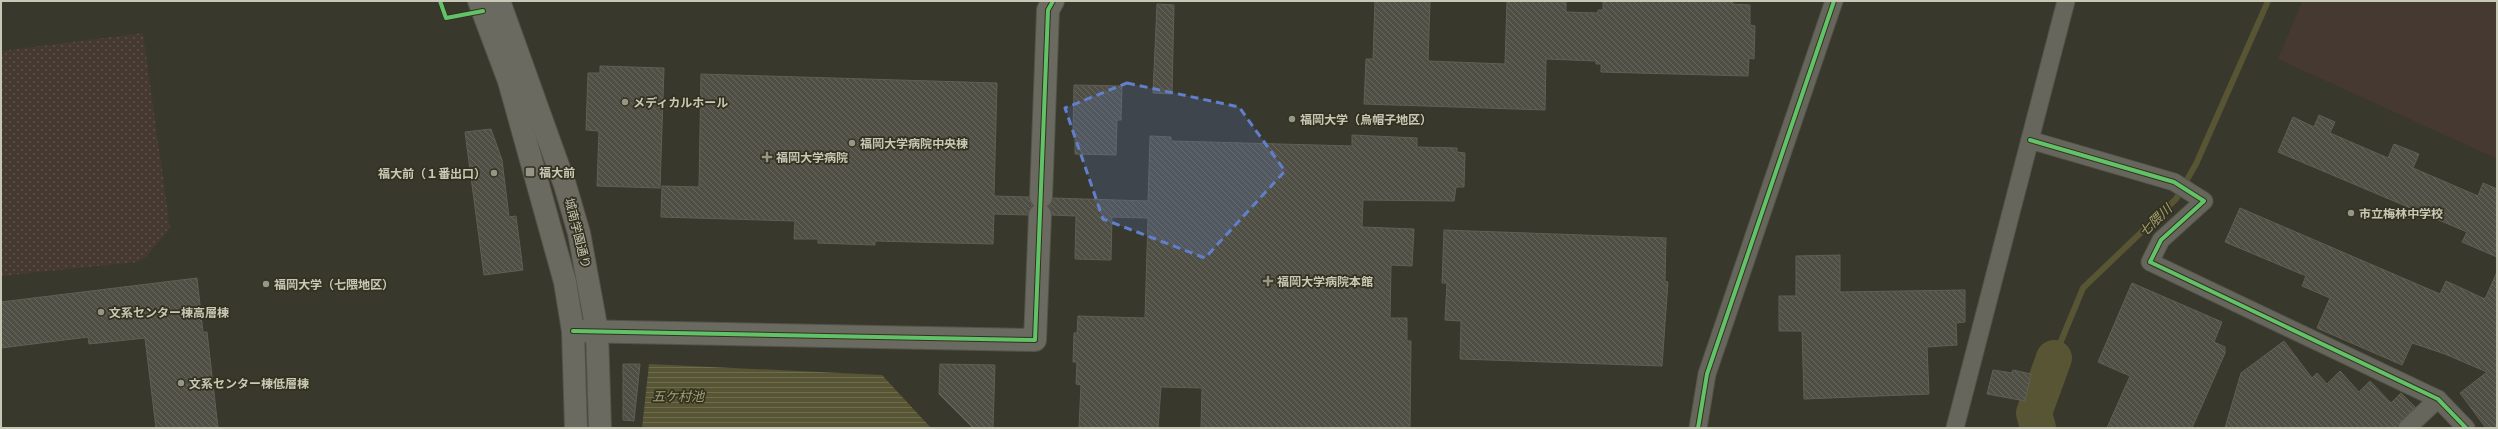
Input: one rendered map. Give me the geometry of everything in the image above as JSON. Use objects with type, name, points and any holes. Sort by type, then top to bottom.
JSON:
[{"type":"street","name":"城南学園通り","points":[[480,1],[509,81],[532,157],[565,282],[573,331],[576,428]]},
{"type":"street","name":"城南学園通り","points":[[499,1],[565,185],[589,276],[597,331],[600,428]]},
{"type":"street","points":[[573,331],[1035,340],[1048,10],[1053,1]]},
{"type":"street","points":[[1698,428],[1707,374],[1834,1]]},
{"type":"street","points":[[1954,428],[2066,1]]},
{"type":"street","points":[[2030,140],[2174,182],[2204,201],[2162,240],[2150,262],[2438,400],[2466,428]]},
{"type":"street","points":[[2408,428],[2438,400]]},
{"type":"highlighted area","points":[[1127,83],[1239,107],[1285,171],[1205,258],[1103,219],[1065,108]]},
{"type":"shaded area","points":[[2302,1],[2497,1],[2497,159],[2278,59]]},
{"type":"shaded area","points":[[143,33],[170,228],[147,256],[138,262],[1,276],[1,51]]},
{"type":"water","name":"五ケ村池","points":[[649,364],[882,375],[931,428],[642,428]]},
{"type":"building","points":[[1375,1],[1430,1],[1428,61],[1505,64],[1507,1],[1566,1],[1566,12],[1598,13],[1598,10],[1603,10],[1603,1],[1733,1],[1732,4],[1750,5],[1750,25],[1755,26],[1754,59],[1749,58],[1748,76],[1601,72],[1601,64],[1596,64],[1596,61],[1546,59],[1545,110],[1364,104],[1366,59],[1373,59]]},
{"type":"building","points":[[1157,4],[1174,5],[1172,94],[1153,93]]},
{"type":"building","name":"メディカルホール","points":[[600,66],[664,68],[660,188],[597,186],[599,131],[586,130],[588,73],[600,73]]},
{"type":"building","name":"福岡大学病院中央棟","points":[[701,74],[997,83],[994,196],[1029,197],[1032,206],[1028,215],[994,214],[993,244],[875,241],[875,245],[818,243],[818,239],[794,239],[795,221],[661,217],[662,186],[699,187]]},
{"type":"building","points":[[1074,85],[1122,86],[1121,120],[1117,120],[1116,155],[1075,154],[1075,133],[1073,133]]},
{"type":"building","points":[[2319,115],[2335,122],[2330,133],[2388,158],[2394,144],[2419,154],[2413,168],[2478,196],[2483,183],[2497,189],[2497,257],[2462,242],[2467,232],[2278,152],[2293,117],[2314,127]]},
{"type":"building","points":[[491,129],[502,160],[509,217],[516,216],[523,270],[484,275],[465,132]]},
{"type":"building","name":"福岡大学病院本館","points":[[1352,135],[1417,138],[1417,147],[1457,148],[1457,152],[1465,153],[1464,187],[1456,187],[1454,201],[1363,200],[1362,227],[1414,229],[1412,266],[1391,265],[1390,318],[1407,318],[1407,341],[1411,341],[1410,428],[1201,428],[1202,388],[1161,387],[1158,428],[1079,428],[1081,385],[1076,384],[1077,362],[1073,362],[1074,333],[1077,333],[1078,316],[1145,318],[1148,218],[1112,217],[1111,260],[1075,259],[1076,216],[1052,215],[1049,206],[1053,198],[1148,201],[1150,136],[1171,137],[1171,141],[1352,146]]},
{"type":"building","points":[[2240,208],[2440,294],[2446,281],[2485,299],[2497,272],[2497,428],[2486,428],[2460,393],[2487,372],[2445,354],[2412,343],[2402,365],[2317,328],[2330,298],[2302,286],[2306,276],[2225,242]]},
{"type":"building","points":[[1444,230],[1666,238],[1665,281],[1668,282],[1662,366],[1460,359],[1461,321],[1445,320],[1447,283],[1442,283]]},
{"type":"building","points":[[1840,255],[1840,292],[1965,290],[1965,322],[1956,323],[1957,345],[1927,347],[1929,394],[1804,399],[1802,331],[1779,331],[1779,296],[1796,296],[1796,256]]},
{"type":"building","name":"文系センター棟高層棟","points":[[197,278],[203,332],[207,332],[218,428],[156,428],[145,338],[89,344],[88,337],[1,348],[1,302]]},
{"type":"building","points":[[2132,283],[2222,322],[2214,342],[2225,347],[2225,353],[2192,428],[2107,428],[2130,376],[2098,362]]},
{"type":"building","points":[[2284,341],[2312,378],[2317,373],[2327,384],[2340,371],[2359,392],[2370,381],[2391,403],[2401,393],[2415,407],[2395,428],[2225,428],[2241,373]]},
{"type":"building","points":[[623,364],[640,364],[634,421],[623,420]]},
{"type":"building","points":[[940,364],[995,365],[993,428],[973,428],[939,394]]},
{"type":"building","points":[[1993,370],[2012,373],[2013,370],[2031,374],[2025,401],[1987,394]]},
{"type":"waterway","name":"七隈川","points":[[2054,358],[2083,288],[2176,199],[2196,164],[2268,1]]},
{"type":"waterway","name":"七隈川","points":[[2038,428],[2034,413],[2054,358]]},
{"type":"cycle path","points":[[440,1],[446,18],[483,11]]},
{"type":"cycle path","points":[[573,331],[1035,340],[1048,10],[1053,1]]},
{"type":"cycle path","points":[[1698,428],[1707,374],[1834,1]]},
{"type":"cycle path","points":[[2030,140],[2174,182],[2204,201],[2161,240],[2150,262],[2438,399],[2466,428]]},
{"type":"place","name":"メディカルホール","points":[[625,102]]},
{"type":"place","name":"福岡大学（烏帽子地区）","points":[[1292,119]]},
{"type":"place","name":"福岡大学病院中央棟","points":[[852,143]]},
{"type":"place","name":"福岡大学病院","points":[[767,157]]},
{"type":"place","name":"福大前","points":[[530,172]]},
{"type":"place","name":"福大前（１番出口）","points":[[494,173]]},
{"type":"place","name":"市立梅林中学校","points":[[2351,213]]},
{"type":"place","name":"福岡大学病院本館","points":[[1268,281]]},
{"type":"place","name":"福岡大学（七隈地区）","points":[[266,284]]},
{"type":"place","name":"文系センター棟高層棟","points":[[101,312]]},
{"type":"place","name":"文系センター棟低層棟","points":[[181,383]]}]
